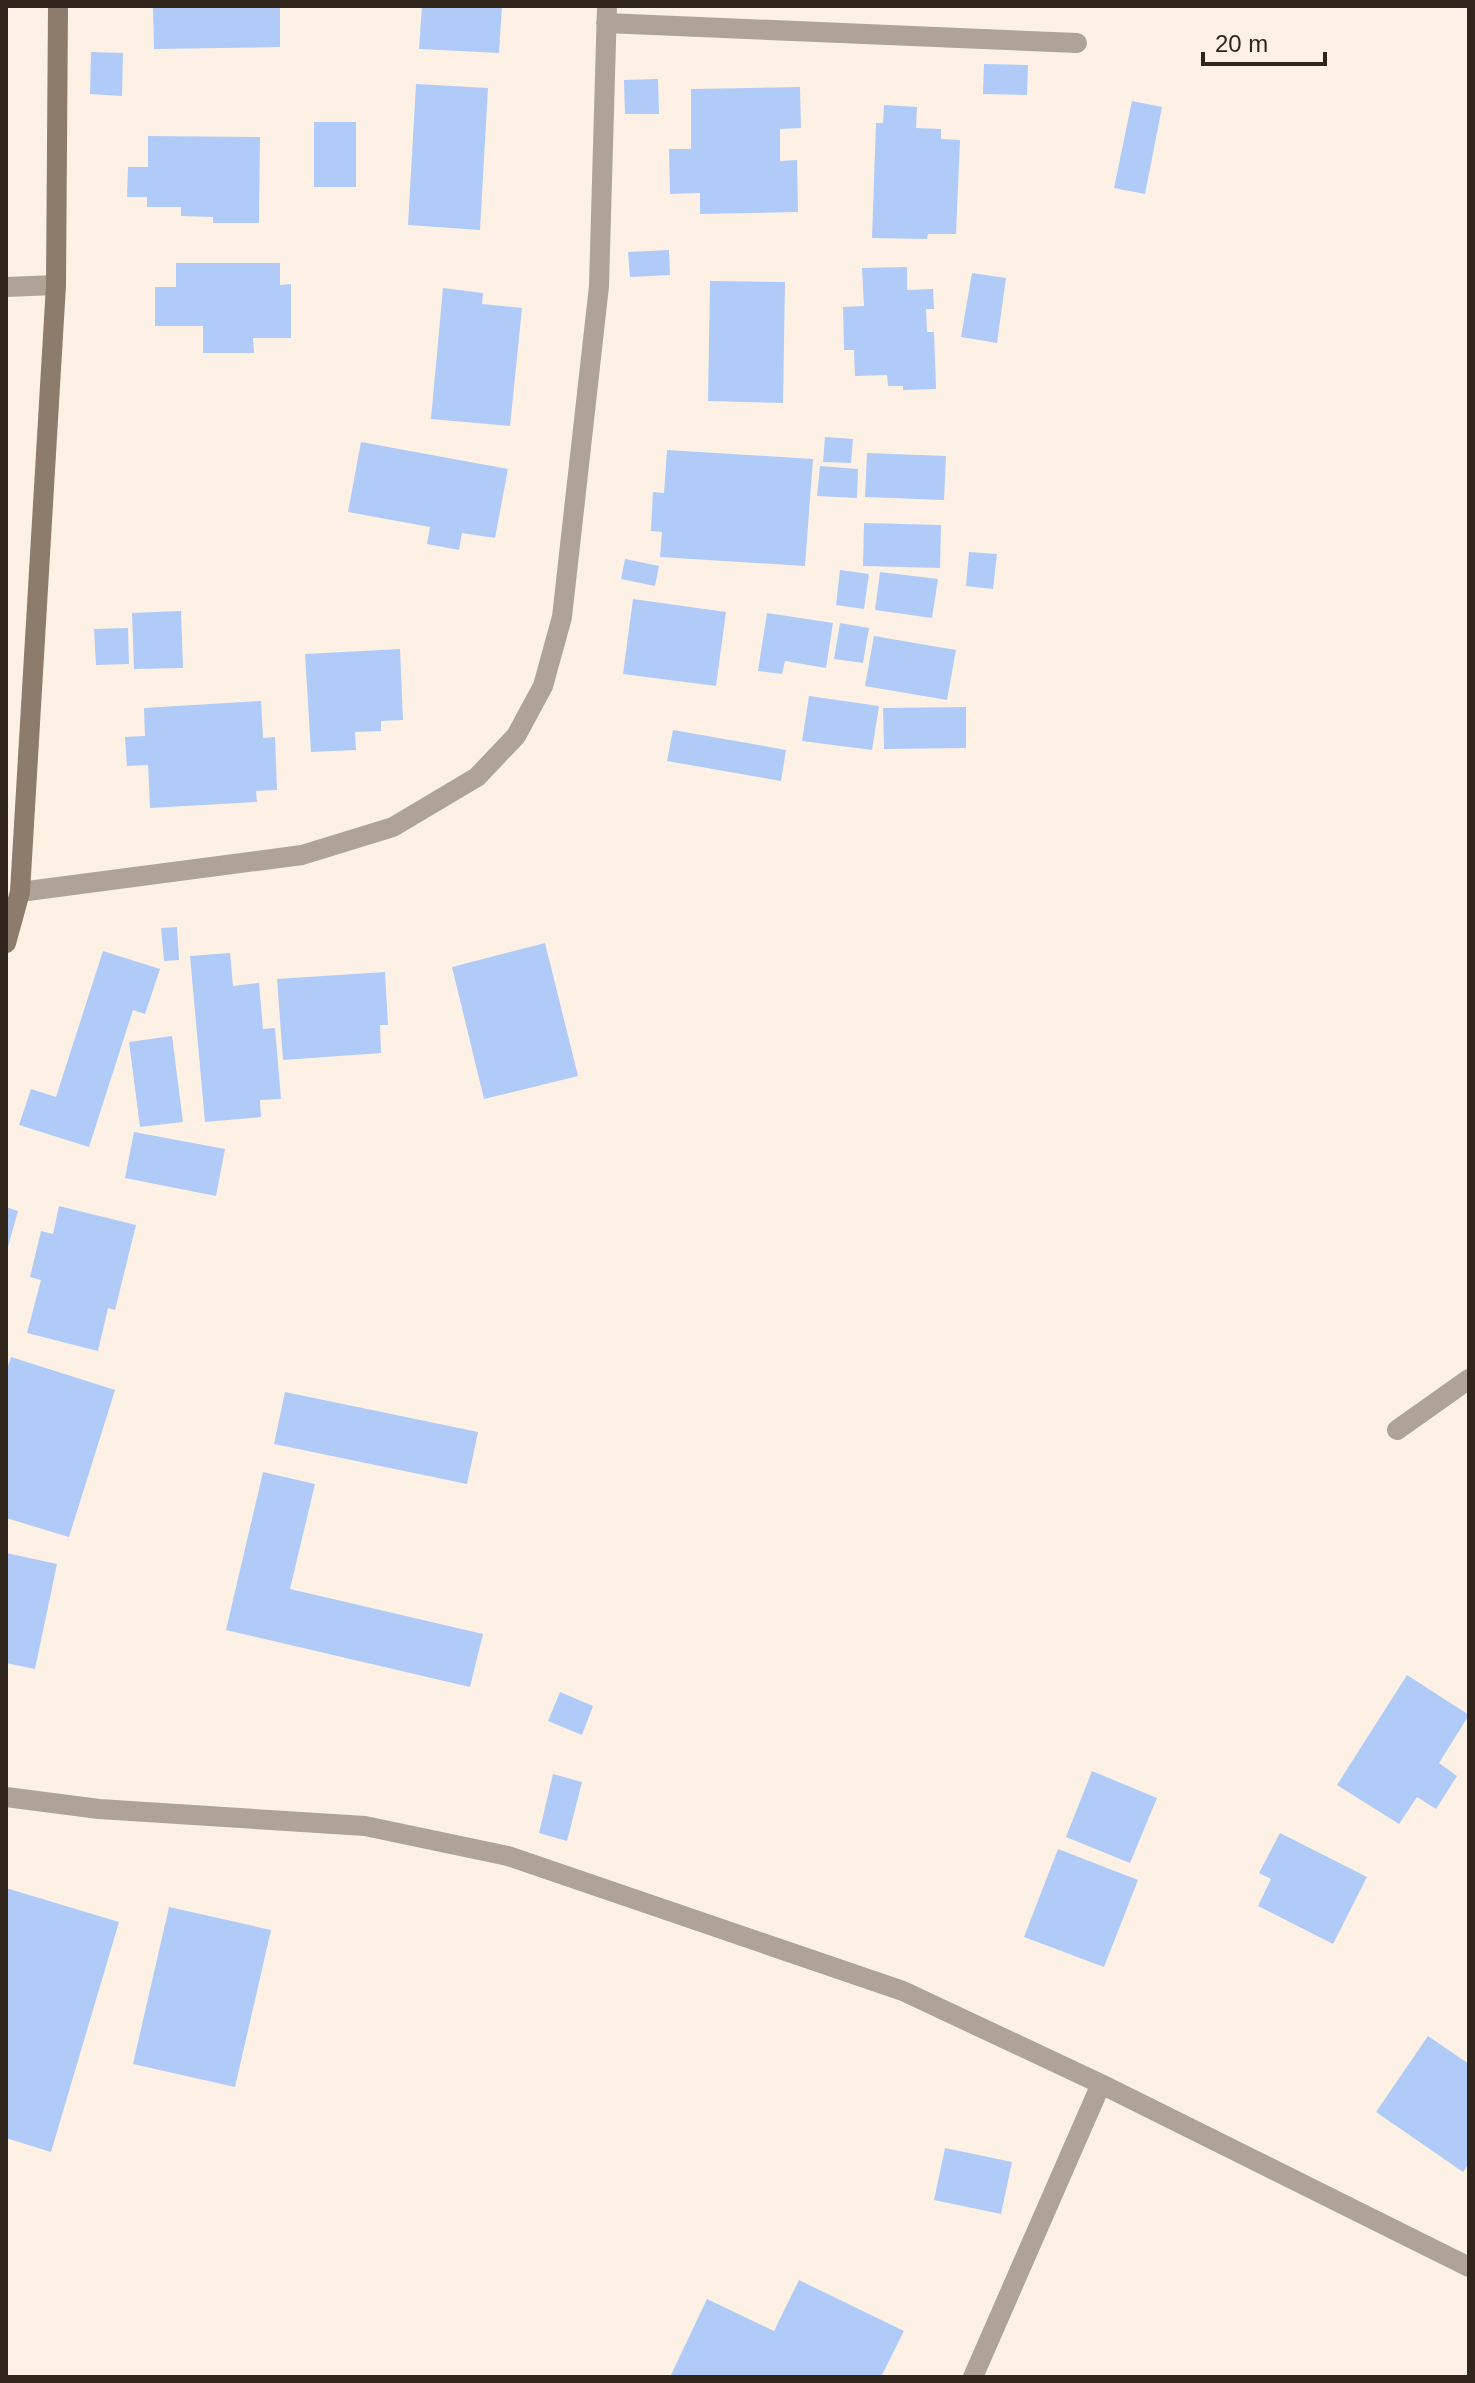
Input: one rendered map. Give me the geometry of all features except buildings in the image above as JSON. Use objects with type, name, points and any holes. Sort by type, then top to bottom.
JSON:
[{"type":"street","points":[[6,943],[20,892],[56,285],[58,6]]},
{"type":"street","points":[[20,892],[302,855],[393,827],[477,777],[516,736],[543,686],[562,617],[599,286],[606,14],[1077,43]]},
{"type":"street","points":[[6,287],[56,285]]},
{"type":"street","points":[[1397,1430],[1469,1379]]},
{"type":"street","points":[[6,1797],[99,1809],[365,1826],[508,1856],[903,1991],[1101,2084],[1469,2267]]},
{"type":"street","points":[[973,2377],[1101,2084]]}]
